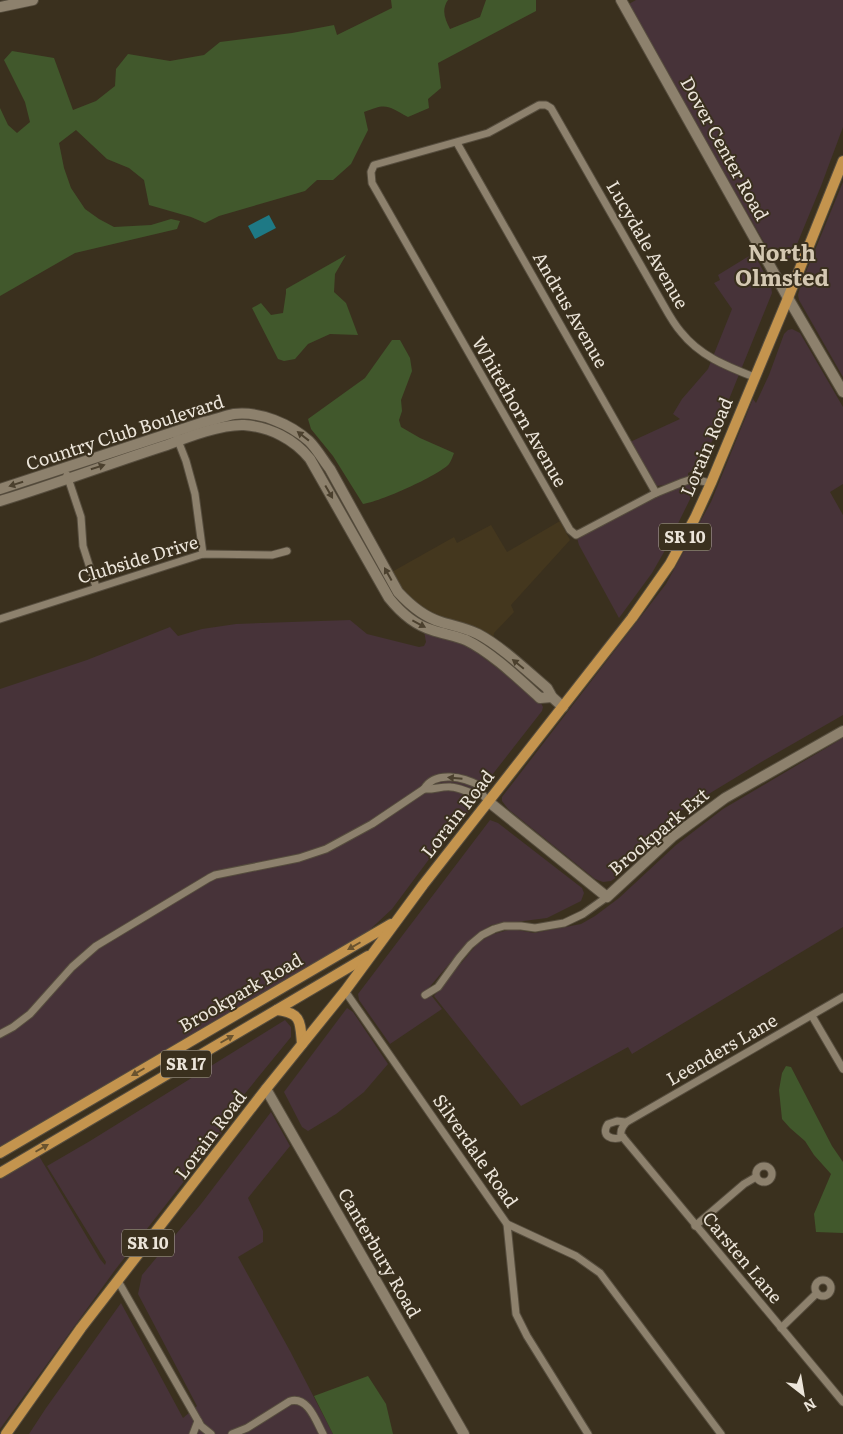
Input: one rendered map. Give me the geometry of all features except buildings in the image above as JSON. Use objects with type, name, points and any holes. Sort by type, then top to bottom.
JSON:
[{"type":"main road","name":"Lorain Road","points":[[6,1434],[81,1328],[266,1089],[345,991],[485,798],[563,706],[632,618],[670,564],[695,518],[711,482],[843,161]]},
{"type":"main road","name":"Brookpark Road","points":[[0,1153],[396,921]]},
{"type":"main road","name":"Brookpark Road","points":[[0,1173],[372,954]]},
{"type":"main road","points":[[277,1010],[296,1016],[300,1023],[302,1044]]},
{"type":"street","points":[[0,7],[33,0]]},
{"type":"street","name":"Dover Center Road","points":[[621,0],[788,298],[843,392]]},
{"type":"street","name":"Lucydale Avenue","points":[[457,143],[488,133],[539,105],[546,105],[551,108],[664,306],[681,332],[696,348],[709,358],[754,377]]},
{"type":"street","name":"Whitethorn Avenue","points":[[457,143],[374,165],[371,172],[372,183],[570,530],[576,534],[582,532],[656,493],[692,479],[711,482]]},
{"type":"street","name":"Andrus Avenue","points":[[457,143],[656,493]]},
{"type":"street","name":"Country Club Boulevard","points":[[0,501],[67,473],[177,436],[234,414],[270,418],[290,427],[313,446],[327,465],[398,592],[405,600],[431,618],[466,629],[486,639],[547,688],[552,697],[563,706]]},
{"type":"street","points":[[177,436],[186,461],[194,494],[203,554]]},
{"type":"street","points":[[67,473],[81,517],[83,546],[96,588]]},
{"type":"street","name":"Country Club Boulevard","points":[[0,489],[67,473]]},
{"type":"street","name":"Clubside Drive","points":[[0,619],[203,554],[272,555],[287,551]]},
{"type":"street","name":"Brookpark Ext","points":[[425,996],[438,987],[459,958],[476,940],[494,929],[518,925],[535,928],[564,923],[583,914],[607,897],[672,837],[725,798],[843,731]]},
{"type":"street","points":[[0,1034],[30,1014],[72,967],[96,946],[215,875],[299,858],[326,849],[372,824],[424,789],[427,783],[437,779],[457,777],[480,786],[485,798]]},
{"type":"street","points":[[424,789],[452,787],[463,789],[472,795],[485,798],[607,897]]},
{"type":"street","name":"Silverdale Road","points":[[345,991],[507,1224],[576,1256],[600,1273],[721,1434]]},
{"type":"street","name":"Leenders Lane","points":[[625,1122],[843,997]]},
{"type":"street","points":[[812,1016],[843,1069]]},
{"type":"street","name":"Canterbury Road","points":[[266,1089],[464,1434]]},
{"type":"street","points":[[612,1122],[625,1122],[622,1135],[613,1140],[609,1138],[605,1130],[608,1124],[612,1122]]},
{"type":"street","name":"Carsten Lane","points":[[622,1135],[695,1226],[843,1402]]},
{"type":"street","points":[[695,1226],[744,1184],[756,1177]]},
{"type":"street","points":[[507,1224],[516,1314],[527,1336],[588,1434]]},
{"type":"street","points":[[118,1281],[201,1426],[211,1434]]},
{"type":"street","points":[[781,1328],[818,1293]]},
{"type":"street","points":[[232,1434],[246,1428],[290,1401],[296,1400],[303,1402],[324,1434]]},
{"type":"street","points":[[194,1434],[198,1421]]},
{"type":"shaded area","points":[[636,0],[843,0],[843,127],[821,186],[789,259],[776,260],[772,256],[627,5]]},
{"type":"shaded area","points":[[843,182],[843,377],[799,300],[798,295]]},
{"type":"shaded area","points":[[749,256],[753,261],[757,259],[771,286],[772,293],[702,466],[688,473],[688,476],[667,485],[656,486],[630,442],[680,419],[673,414],[682,399],[708,369],[732,309],[714,283],[720,280],[718,275]]},
{"type":"shaded area","points":[[792,329],[800,333],[843,407],[843,484],[830,492],[843,515],[843,715],[679,812],[681,818],[617,877],[611,881],[603,882],[595,879],[508,809],[502,801],[502,797],[666,584],[711,502],[753,399],[756,403],[769,375],[784,334]]},
{"type":"shaded area","points":[[689,484],[694,491],[664,552],[652,573],[619,618],[577,538],[611,519],[682,485]]},
{"type":"shaded area","points":[[560,521],[570,540],[511,605],[514,612],[494,633],[493,640],[432,615],[409,599],[390,573],[454,537],[457,543],[491,525],[507,552]]},
{"type":"shaded area","points":[[350,620],[367,634],[419,647],[424,646],[426,642],[424,631],[467,645],[540,701],[543,707],[542,711],[471,802],[471,810],[456,823],[392,909],[362,937],[286,979],[79,1104],[47,1119],[0,1148],[0,689],[87,660],[170,627],[178,636],[202,629],[236,624]]},
{"type":"shaded area","points":[[843,738],[843,927],[632,1054],[628,1047],[521,1106],[434,996],[477,944],[490,935],[512,929],[534,933],[581,924],[619,898],[676,845],[723,809]]},
{"type":"shaded area","points":[[490,820],[498,823],[582,888],[584,893],[581,901],[547,918],[491,925],[466,944],[427,990],[442,1009],[390,1044],[359,1000],[358,994]]},
{"type":"shaded area","points":[[347,1008],[353,1012],[388,1064],[364,1092],[336,1114],[308,1131],[302,1127],[284,1092]]},
{"type":"shaded area","points":[[285,1020],[291,1027],[291,1037],[220,1124],[224,1130],[115,1270],[0,1429],[0,1179],[39,1156],[105,1265],[106,1262],[47,1166]]},
{"type":"shaded area","points":[[271,1112],[290,1146],[248,1198],[263,1231],[263,1242],[238,1257],[333,1434],[29,1434],[121,1303],[183,1418],[197,1406],[138,1294],[142,1275],[201,1204]]},
{"type":"green space","points":[[391,0],[448,0],[444,11],[450,29],[480,17],[486,0],[536,0],[536,11],[438,63],[441,88],[428,99],[429,108],[408,117],[391,108],[382,106],[364,112],[368,130],[351,164],[333,180],[317,180],[305,191],[219,216],[205,223],[149,205],[144,180],[129,168],[107,159],[76,130],[59,143],[64,168],[71,188],[85,209],[114,227],[151,225],[171,219],[180,221],[177,229],[75,253],[0,296],[0,108],[8,125],[17,133],[30,122],[25,102],[4,60],[12,51],[54,58],[73,110],[96,101],[115,86],[116,69],[128,54],[170,61],[204,55],[220,42],[292,33],[334,25],[337,35],[392,8]]},
{"type":"green space","points":[[346,255],[335,274],[334,292],[346,303],[358,335],[330,334],[308,344],[295,359],[284,361],[278,359],[252,308],[261,303],[271,315],[283,313],[286,289]]},
{"type":"green space","points":[[392,340],[400,340],[410,358],[412,371],[401,400],[402,411],[399,420],[401,427],[420,438],[454,453],[449,464],[433,475],[394,494],[363,504],[333,456],[311,429],[308,419],[365,378]]},
{"type":"green space","points":[[786,1066],[791,1067],[832,1146],[843,1162],[843,1233],[816,1232],[814,1214],[831,1174],[814,1155],[805,1141],[782,1119],[779,1090],[782,1073]]},
{"type":"green space","points":[[368,1376],[386,1404],[393,1434],[333,1434],[314,1396]]},
{"type":"water","points":[[269,215],[276,228],[255,239],[248,226]]},
{"type":"district","name":"North Olmsted","points":[[782,266]]}]
